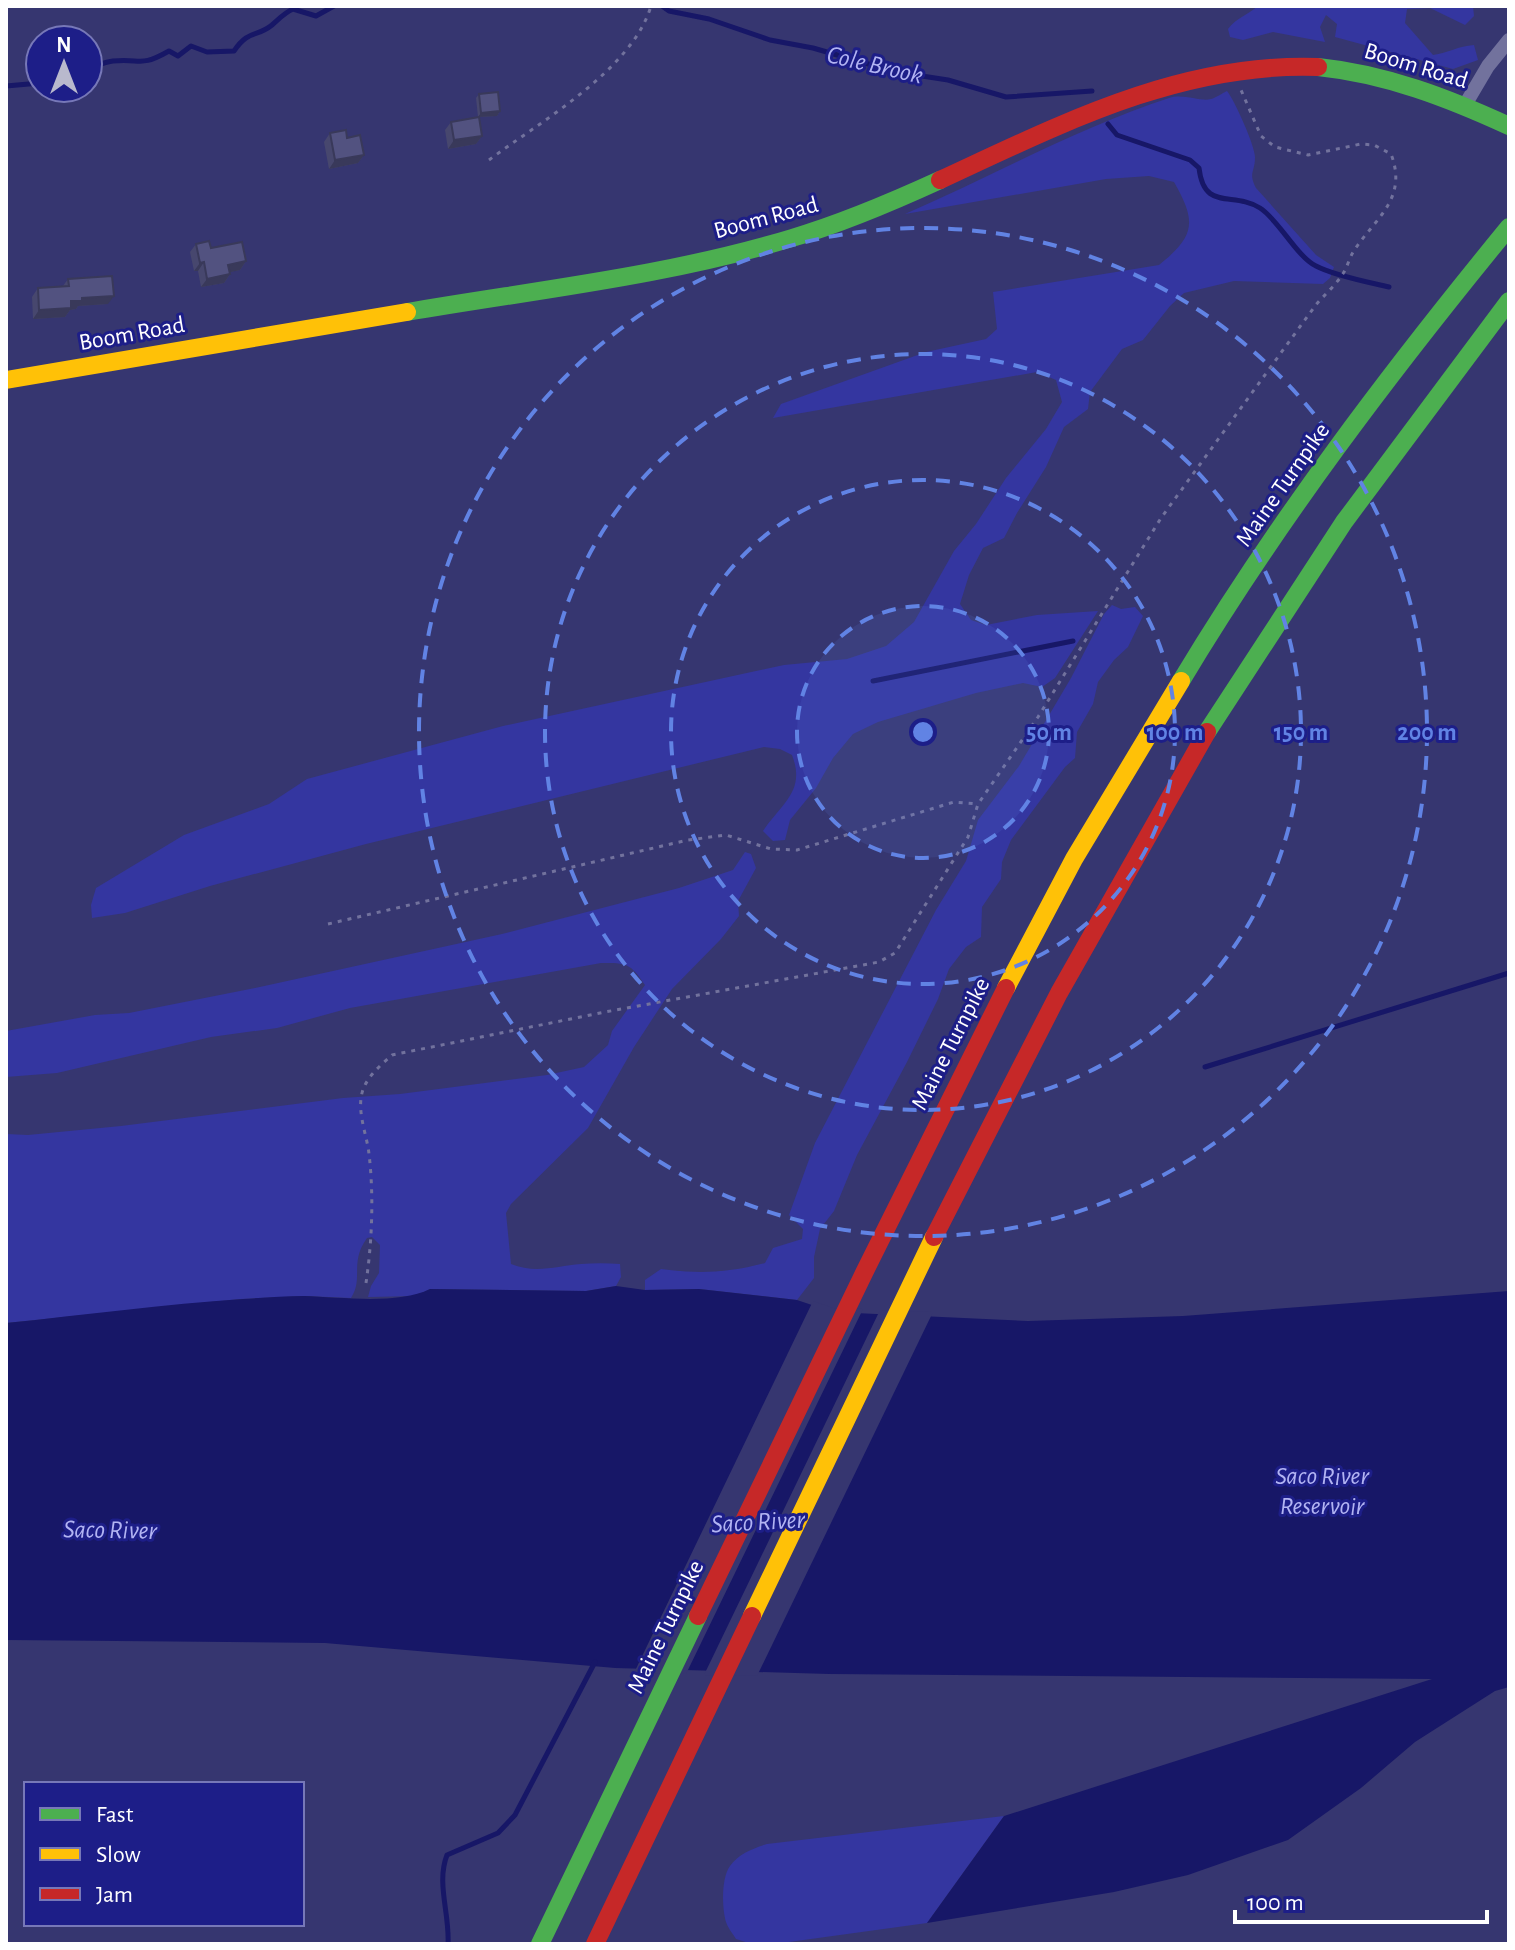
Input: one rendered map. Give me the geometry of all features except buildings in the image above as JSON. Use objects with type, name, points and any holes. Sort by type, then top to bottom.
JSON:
[{"type":"main road","name":"Boom Road","points":[[6,380],[540,289],[759,247],[823,229],[885,206],[1101,108],[1162,87],[1234,70],[1286,66],[1356,72],[1414,85],[1509,126]]},
{"type":"main road","name":"Maine Turnpike","points":[[540,1944],[864,1273],[988,1022],[1074,859],[1213,628],[1313,481],[1398,365],[1509,227]]},
{"type":"main road","points":[[595,1944],[915,1275],[1059,993],[1195,751],[1344,522],[1509,301]]},
{"type":"street","points":[[1465,105],[1488,66],[1509,40]]},
{"type":"path","points":[[489,160],[610,70],[645,24],[651,6]]},
{"type":"path","points":[[366,1283],[370,1256],[369,1153],[363,1126],[362,1093],[373,1072],[392,1055],[879,962],[895,953],[968,837],[978,804],[1038,717],[1161,518],[1315,306],[1342,275],[1355,249],[1379,222],[1394,191],[1397,169],[1391,154],[1374,145],[1361,144],[1308,155],[1275,147],[1268,142],[1261,136],[1247,109],[1234,70]]},
{"type":"path","points":[[328,924],[688,840],[726,835],[771,849],[797,850],[954,802],[978,804]]},
{"type":"shaded area","points":[[1258,6],[1473,6],[1474,16],[1465,25],[1430,8],[1407,9],[1405,23],[1433,55],[1474,45],[1478,60],[1453,69],[1335,37],[1337,24],[1326,15],[1320,27],[1325,42],[1273,32],[1243,40],[1230,37],[1228,29],[1231,25]]},
{"type":"shaded area","points":[[1227,91],[1252,143],[1255,157],[1252,179],[1256,188],[1316,255],[1334,267],[1330,278],[1323,284],[1234,281],[1184,293],[1143,340],[1122,349],[1090,392],[1088,409],[1064,427],[1046,467],[1004,538],[983,548],[969,575],[960,604],[971,620],[986,625],[1037,615],[1098,611],[1055,678],[1042,687],[1023,683],[976,693],[878,722],[853,734],[790,820],[785,840],[773,841],[763,831],[790,796],[796,767],[792,755],[780,749],[764,747],[366,844],[210,886],[125,913],[92,918],[91,905],[96,888],[184,835],[269,804],[307,779],[503,726],[784,665],[847,659],[886,646],[914,622],[954,551],[1006,478],[1046,429],[1062,402],[1056,380],[1037,372],[773,418],[781,404],[926,352],[986,339],[997,329],[993,292],[1159,265],[1186,237],[1189,218],[1174,182],[1149,176],[1106,179],[905,214],[1135,110],[1174,97],[1207,100]]},
{"type":"shaded area","points":[[1112,605],[1121,609],[1135,607],[1143,616],[1128,647],[1098,682],[1093,704],[1077,732],[1075,758],[1011,840],[1002,862],[1001,879],[982,907],[981,937],[966,947],[949,969],[907,1062],[857,1155],[834,1211],[820,1229],[814,1257],[814,1278],[797,1300],[699,1289],[645,1290],[645,1280],[661,1269],[713,1272],[738,1269],[765,1263],[773,1248],[802,1239],[803,1229],[789,1215],[815,1143],[936,910],[966,861],[978,820],[1019,766],[1071,678],[1104,614]]},
{"type":"shaded area","points":[[745,852],[751,854],[756,868],[738,901],[739,916],[672,989],[634,1047],[588,1128],[511,1204],[506,1213],[511,1264],[537,1269],[620,1264],[621,1277],[616,1286],[586,1291],[430,1289],[416,1296],[368,1297],[379,1273],[380,1245],[372,1237],[367,1238],[359,1255],[355,1291],[351,1298],[306,1296],[240,1299],[6,1323],[6,1134],[28,1135],[121,1126],[343,1098],[400,1094],[547,1075],[584,1067],[608,1045],[612,1031],[645,985],[627,966],[601,963],[350,1008],[277,1028],[211,1037],[57,1073],[6,1077],[6,1031],[95,1015],[129,1013],[502,934],[679,888],[733,870]]},
{"type":"shaded area","points":[[1004,1816],[927,1923],[789,1942],[752,1944],[736,1939],[726,1922],[723,1894],[727,1871],[737,1858],[757,1847]]},
{"type":"water","name":"Saco River Reservoir","points":[[616,1286],[645,1290],[699,1289],[797,1300],[833,1312],[1028,1321],[1183,1316],[1509,1291],[1509,1687],[1495,1691],[1415,1742],[1361,1788],[1288,1840],[1188,1875],[1114,1892],[927,1923],[1004,1816],[1432,1679],[829,1674],[615,1668],[325,1643],[6,1640],[6,1323],[274,1297],[386,1299],[430,1289],[586,1291]]},
{"type":"pier","points":[[813,1301],[833,1308],[863,1309],[686,1674],[634,1673]]},
{"type":"pier","points":[[880,1310],[933,1312],[757,1676],[704,1675]]},
{"type":"waterway","name":"Cole Brook","points":[[104,64],[146,61],[169,51],[178,56],[191,46],[207,52],[234,51],[244,39],[266,29],[293,9],[316,16],[334,6]]},
{"type":"waterway","name":"Cole Brook","points":[[662,6],[669,11],[709,19],[770,40],[813,48],[896,72],[948,80],[1006,97],[1092,91]]},
{"type":"waterway","name":"Cole Brook","points":[[6,86],[24,84]]},
{"type":"waterway","name":"Cole Brook","points":[[1108,124],[1117,135],[1190,160],[1199,168],[1202,182],[1213,196],[1260,208],[1274,220],[1302,255],[1316,266],[1342,276],[1389,287]]},
{"type":"waterway","points":[[873,681],[1073,641]]},
{"type":"waterway","points":[[1205,1067],[1509,973]]},
{"type":"waterway","points":[[448,1944],[443,1888],[447,1855],[498,1833],[515,1815],[595,1662]]},
{"type":"traffic: fast","points":[[1318,67],[1368,75],[1416,89],[1509,126]]},
{"type":"traffic: fast","points":[[407,312],[601,281],[745,251],[830,226],[940,180]]},
{"type":"traffic: fast","points":[[1181,681],[1256,563],[1337,448],[1421,336],[1509,227]]},
{"type":"traffic: fast","points":[[1207,732],[1344,522],[1509,301]]},
{"type":"traffic: fast","points":[[540,1944],[698,1616]]},
{"type":"traffic: slow","points":[[6,380],[407,312]]},
{"type":"traffic: slow","points":[[1006,988],[1074,859],[1181,681]]},
{"type":"traffic: slow","points":[[752,1616],[934,1237]]},
{"type":"traffic: jam","points":[[940,180],[1077,118],[1170,86],[1267,68],[1318,67]]},
{"type":"traffic: jam","points":[[934,1237],[1059,993],[1207,732]]},
{"type":"traffic: jam","points":[[698,1616],[1006,988]]},
{"type":"traffic: jam","points":[[595,1944],[752,1616]]},
{"type":"water label","name":"Saco River","points":[[758,1522]]},
{"type":"water label","name":"Saco River","points":[[110,1530]]}]
